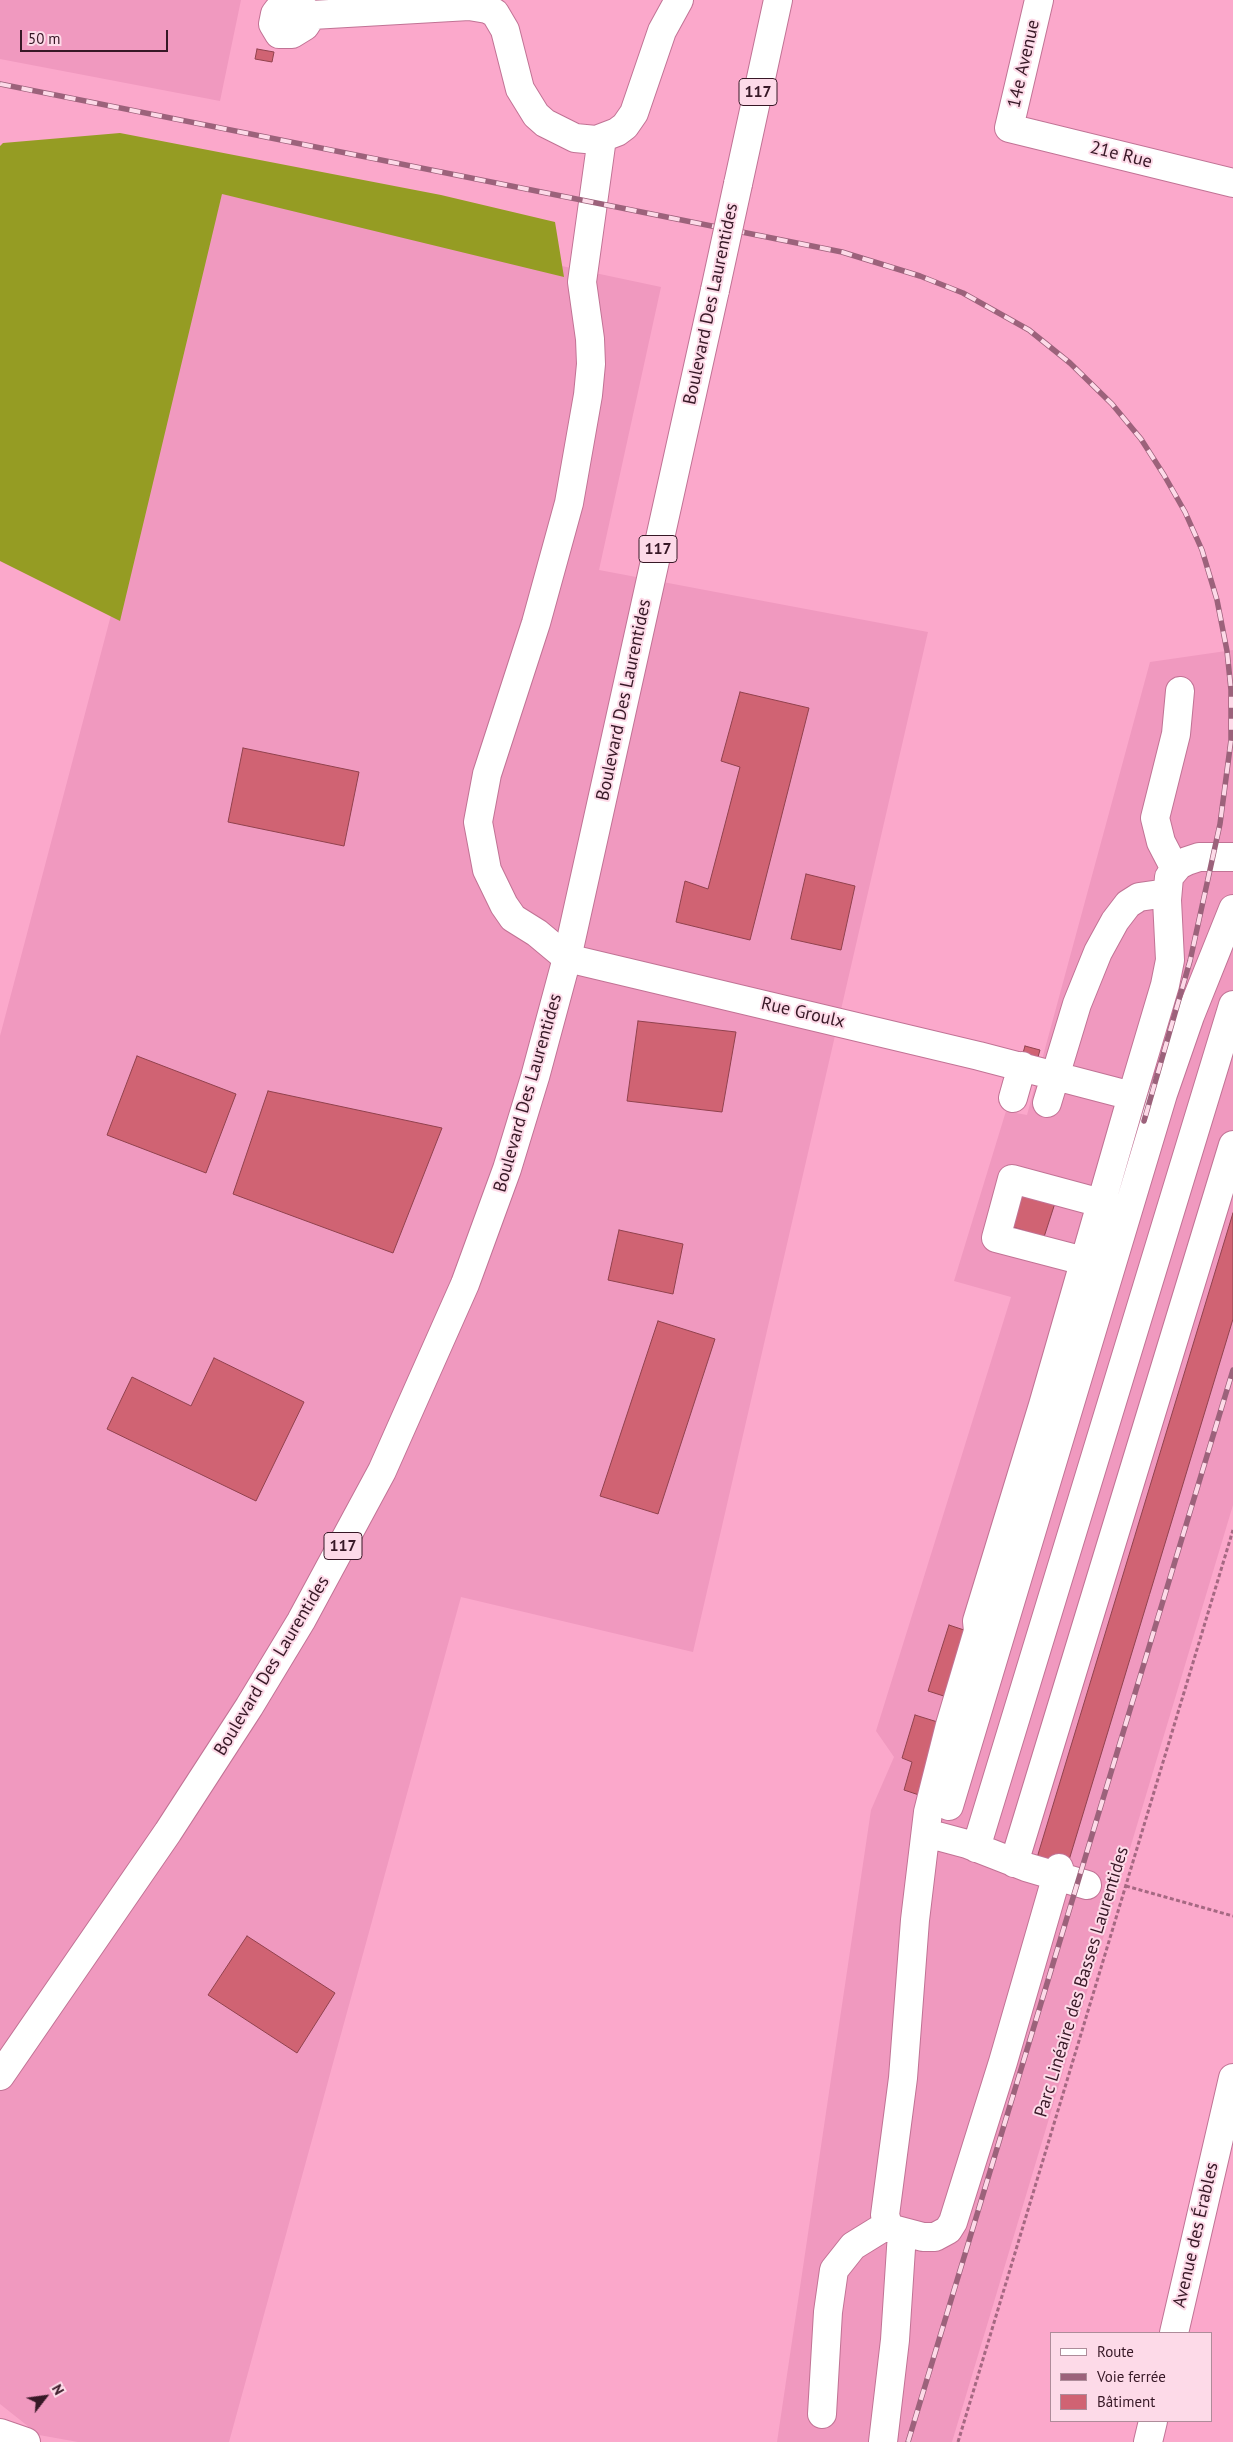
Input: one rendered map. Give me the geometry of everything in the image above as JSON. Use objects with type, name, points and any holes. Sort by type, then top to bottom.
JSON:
[{"type":"main road","points":[[312,16],[468,6],[487,9],[494,13],[505,30],[520,89],[536,115],[545,123],[575,138],[586,140],[602,138],[617,132],[625,126],[634,113],[662,32],[679,0]]},
{"type":"main road","name":"Boulevard Des Laurentides","points":[[0,2076],[168,1832],[249,1707],[306,1613],[366,1503],[450,1320],[483,1238],[507,1169],[535,1077],[566,958],[778,0]]},
{"type":"main road","name":"14e Avenue","points":[[1009,128],[1039,0]]},
{"type":"main road","name":"21e Rue","points":[[1009,128],[1233,183]]},
{"type":"main road","points":[[566,958],[537,933],[513,918],[504,905],[487,870],[478,822],[487,774],[536,624],[569,503],[588,395],[591,364],[590,340],[582,282],[602,138]]},
{"type":"main road","points":[[933,1835],[928,1812],[950,1725],[978,1630],[977,1621],[1165,985],[1170,960],[1171,881],[1155,818],[1176,734],[1180,691]]},
{"type":"main road","points":[[1013,1098],[1038,1071],[1077,1004],[1098,952],[1128,904],[1171,881],[1187,861],[1232,855]]},
{"type":"main road","points":[[883,2442],[895,2340],[895,2229],[885,2215],[903,2078],[915,1920],[933,1835],[981,1695],[1163,1094],[1190,1016],[1233,909]]},
{"type":"main road","name":"Rue Groulx","points":[[566,958],[1038,1071],[1132,1096]]},
{"type":"main road","points":[[976,1848],[1233,1005]]},
{"type":"main road","points":[[1038,1071],[1047,1103]]},
{"type":"main road","points":[[1014,1863],[1233,1145]]},
{"type":"main road","points":[[1084,1261],[996,1238],[1012,1178],[1101,1203]]},
{"type":"main road","points":[[933,1835],[976,1848],[1014,1863],[1058,1872],[1088,1885]]},
{"type":"main road","points":[[822,2414],[829,2304],[834,2270],[853,2246],[895,2229],[923,2237],[935,2236],[948,2230],[953,2222],[1003,2062],[1058,1872]]},
{"type":"main road","name":"Avenue des Érables","points":[[1174,2332],[1233,2078]]},
{"type":"main road","points":[[1148,2442],[1153,2422]]},
{"type":"main road","points":[[0,2434],[26,2442]]},
{"type":"path","name":"Parc Linéaire des Basses Laurentides","points":[[958,2442],[1233,1530]]},
{"type":"path","points":[[1126,1886],[1233,1916]]},
{"type":"shaded area","points":[[0,0],[241,0],[220,101],[0,59]]},
{"type":"shaded area","points":[[120,133],[441,195],[555,222],[564,277],[222,194],[120,621],[0,561],[0,146],[3,143]]},
{"type":"shaded area","points":[[222,194],[661,287],[599,570],[928,632],[693,1652],[461,1597],[229,2442],[78,2442],[39,2435],[0,2404],[0,1036]]},
{"type":"shaded area","points":[[1233,650],[1233,1505],[952,2442],[777,2442],[871,1810],[894,1757],[876,1731],[1011,1297],[954,1281],[1006,1111],[1027,1115],[1150,662]]},
{"type":"building","points":[[257,49],[274,52],[272,62],[255,59]]},
{"type":"building","points":[[740,692],[809,708],[750,940],[676,922],[685,881],[708,889],[740,767],[721,761]]},
{"type":"building","points":[[243,748],[359,772],[344,846],[228,822]]},
{"type":"building","points":[[806,874],[855,886],[841,950],[791,939]]},
{"type":"building","points":[[638,1021],[736,1032],[722,1112],[627,1101]]},
{"type":"building","points":[[1025,1046],[1040,1050],[1038,1057],[1023,1053]]},
{"type":"building","points":[[137,1056],[236,1094],[206,1173],[107,1135]]},
{"type":"building","points":[[268,1091],[442,1128],[393,1253],[233,1194]]},
{"type":"building","points":[[1022,1189],[1056,1200],[1044,1237],[1010,1226]]},
{"type":"building","points":[[1233,1213],[1233,1319],[1066,1870],[1036,1861]]},
{"type":"building","points":[[619,1230],[683,1244],[673,1294],[608,1280]]},
{"type":"building","points":[[658,1321],[715,1339],[658,1514],[600,1496]]},
{"type":"building","points":[[214,1358],[304,1402],[256,1501],[107,1429],[132,1377],[191,1406]]},
{"type":"building","points":[[949,1625],[970,1632],[950,1698],[928,1691]]},
{"type":"building","points":[[915,1715],[944,1724],[922,1796],[904,1790],[912,1762],[902,1758]]},
{"type":"building","points":[[247,1936],[335,1993],[297,2053],[208,1995]]},
{"type":"railway","points":[[0,84],[842,252],[920,276],[963,293],[1029,330],[1070,363],[1112,404],[1141,439],[1185,512],[1202,550],[1217,600],[1227,651],[1231,690],[1231,740],[1220,824],[1190,961],[1144,1121]]},
{"type":"railway","points":[[908,2442],[1233,1370]]}]
